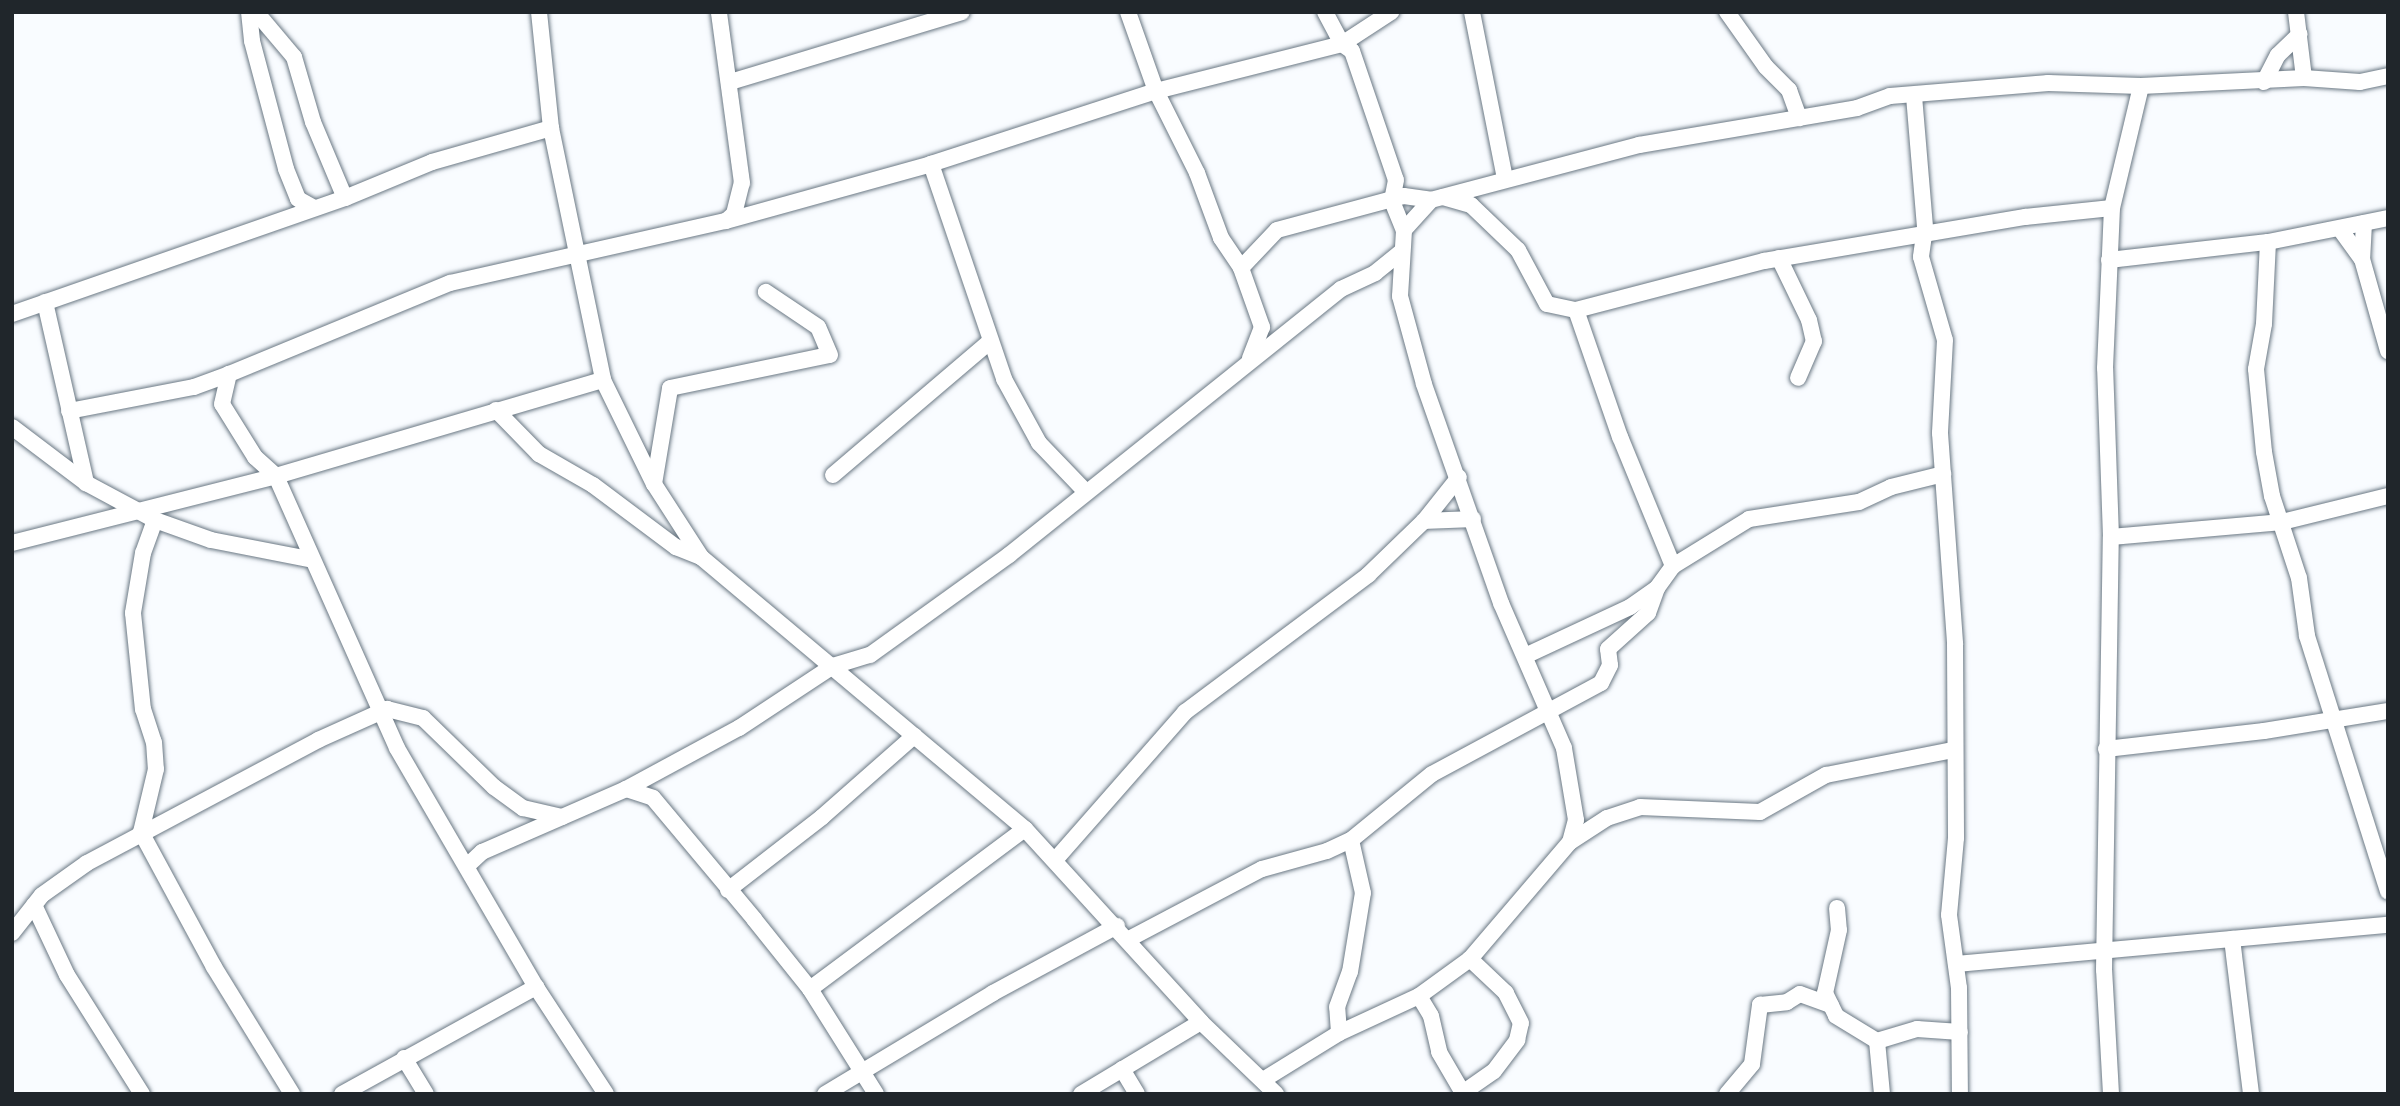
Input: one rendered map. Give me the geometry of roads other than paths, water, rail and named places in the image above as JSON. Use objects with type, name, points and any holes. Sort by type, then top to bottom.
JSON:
[{"type":"street","points":[[249,12],[252,41],[286,169],[298,199],[314,208]]},
{"type":"street","points":[[256,12],[294,57],[313,122],[345,198]]},
{"type":"street","points":[[539,12],[551,128],[603,380],[654,484],[701,557],[1026,829],[1129,939],[1201,1022],[1276,1094]]},
{"type":"street","points":[[719,12],[742,183],[734,214],[726,221]]},
{"type":"street","points":[[730,82],[962,12]]},
{"type":"street","points":[[1128,12],[1156,91],[1197,173],[1221,238],[1241,268],[1262,327],[1249,361]]},
{"type":"street","points":[[1325,12],[1342,44],[1352,51],[1389,155],[1396,180],[1392,201],[1404,230],[1400,296],[1424,384],[1459,477],[1500,603],[1549,709],[1574,792],[1576,820],[1570,842]]},
{"type":"street","points":[[69,411],[194,387],[450,283],[576,252],[726,221],[931,164],[1156,91],[1342,44],[1391,12]]},
{"type":"street","points":[[1472,12],[1505,177]]},
{"type":"street","points":[[1727,12],[1766,67],[1789,90],[1799,118]]},
{"type":"street","points":[[2296,12],[2304,78]]},
{"type":"street","points":[[2264,82],[2278,55],[2300,34]]},
{"type":"street","points":[[1404,230],[1437,198],[1505,177],[1639,145],[1857,108],[1890,96],[2048,83],[2141,86],[2304,78],[2360,82],[2388,76]]},
{"type":"street","points":[[2111,1094],[2105,949],[2111,537],[2105,368],[2112,208],[2141,86]]},
{"type":"street","points":[[1914,96],[1925,233],[1921,257],[1945,340],[1940,433],[1951,557],[1956,858],[1949,915],[1956,964],[1960,1094]]},
{"type":"street","points":[[12,314],[345,198],[432,162],[551,128]]},
{"type":"street","points":[[931,164],[989,342],[1039,443],[1085,491]]},
{"type":"street","points":[[1241,268],[1277,230],[1422,195],[1471,205],[1518,250],[1547,304],[1576,310],[1702,273],[1779,258],[1925,233],[2112,208]]},
{"type":"street","points":[[2109,260],[2268,242],[2388,218]]},
{"type":"street","points":[[2364,223],[2362,260],[2388,351]]},
{"type":"street","points":[[2340,229],[2362,260]]},
{"type":"street","points":[[2268,242],[2264,324],[2256,369],[2264,452],[2299,578],[2307,636],[2388,891]]},
{"type":"street","points":[[467,866],[482,852],[626,789],[739,728],[833,666],[870,655],[1009,555],[1085,491],[1341,289],[1374,273],[1402,251]]},
{"type":"street","points":[[1779,258],[1810,320],[1814,341],[1798,378]]},
{"type":"street","points":[[654,484],[670,388],[830,355],[818,327],[766,292]]},
{"type":"street","points":[[45,302],[86,484]]},
{"type":"street","points":[[1576,310],[1620,437],[1673,566]]},
{"type":"street","points":[[1262,327],[1286,331]]},
{"type":"street","points":[[833,475],[989,342]]},
{"type":"street","points":[[229,374],[222,404],[256,457],[276,476],[309,559],[383,712],[397,748],[536,987],[606,1094]]},
{"type":"street","points":[[12,544],[276,476],[603,380]]},
{"type":"street","points":[[496,410],[539,454],[593,485],[676,547],[701,557]]},
{"type":"street","points":[[12,427],[86,484],[155,520],[211,540],[309,559]]},
{"type":"street","points":[[1129,939],[1262,869],[1319,854],[1351,839],[1432,774],[1601,683],[1610,665],[1608,649],[1648,613],[1657,588],[1673,566],[1749,519],[1859,502],[1891,487],[1943,474]]},
{"type":"street","points":[[1056,859],[1185,712],[1368,575],[1424,520],[1459,477]]},
{"type":"street","points":[[2111,537],[2282,522],[2388,496]]},
{"type":"street","points":[[1424,520],[1473,519]]},
{"type":"street","points":[[155,520],[143,553],[133,613],[143,709],[155,742],[156,769],[141,832],[214,967],[292,1094]]},
{"type":"street","points":[[1525,656],[1599,625],[1657,588]]},
{"type":"street","points":[[12,933],[34,905],[87,863],[141,832],[383,712],[402,710],[423,718],[506,796],[523,808],[562,817]]},
{"type":"street","points":[[2106,749],[2388,711]]},
{"type":"street","points":[[728,890],[822,817],[915,736]]},
{"type":"street","points":[[1263,1080],[1339,1033],[1419,996],[1470,960],[1570,842],[1606,818],[1640,807],[1760,812],[1826,775],[1954,750]]},
{"type":"street","points":[[626,789],[653,797],[810,989],[876,1094]]},
{"type":"street","points":[[810,989],[1026,829]]},
{"type":"street","points":[[1339,1033],[1337,1007],[1350,972],[1363,893],[1351,839]]},
{"type":"street","points":[[34,905],[66,975],[142,1094]]},
{"type":"street","points":[[1837,908],[1839,930],[1825,993],[1836,1016],[1878,1041],[1917,1029],[1960,1032]]},
{"type":"street","points":[[1956,964],[2388,925]]},
{"type":"street","points":[[825,1094],[862,1075],[993,993],[1117,926]]},
{"type":"street","points":[[2232,939],[2251,1094]]},
{"type":"street","points":[[1419,996],[1431,1016],[1439,1052],[1462,1093],[1494,1072],[1517,1040],[1521,1023],[1506,993],[1470,960]]},
{"type":"street","points":[[342,1094],[536,987]]},
{"type":"street","points":[[1727,1094],[1752,1064],[1760,1005],[1787,1002],[1800,994],[1831,1005]]},
{"type":"street","points":[[1081,1094],[1201,1022]]},
{"type":"street","points":[[1878,1041],[1882,1094]]},
{"type":"street","points":[[404,1058],[426,1094]]},
{"type":"street","points":[[1122,1069],[1137,1094]]}]
